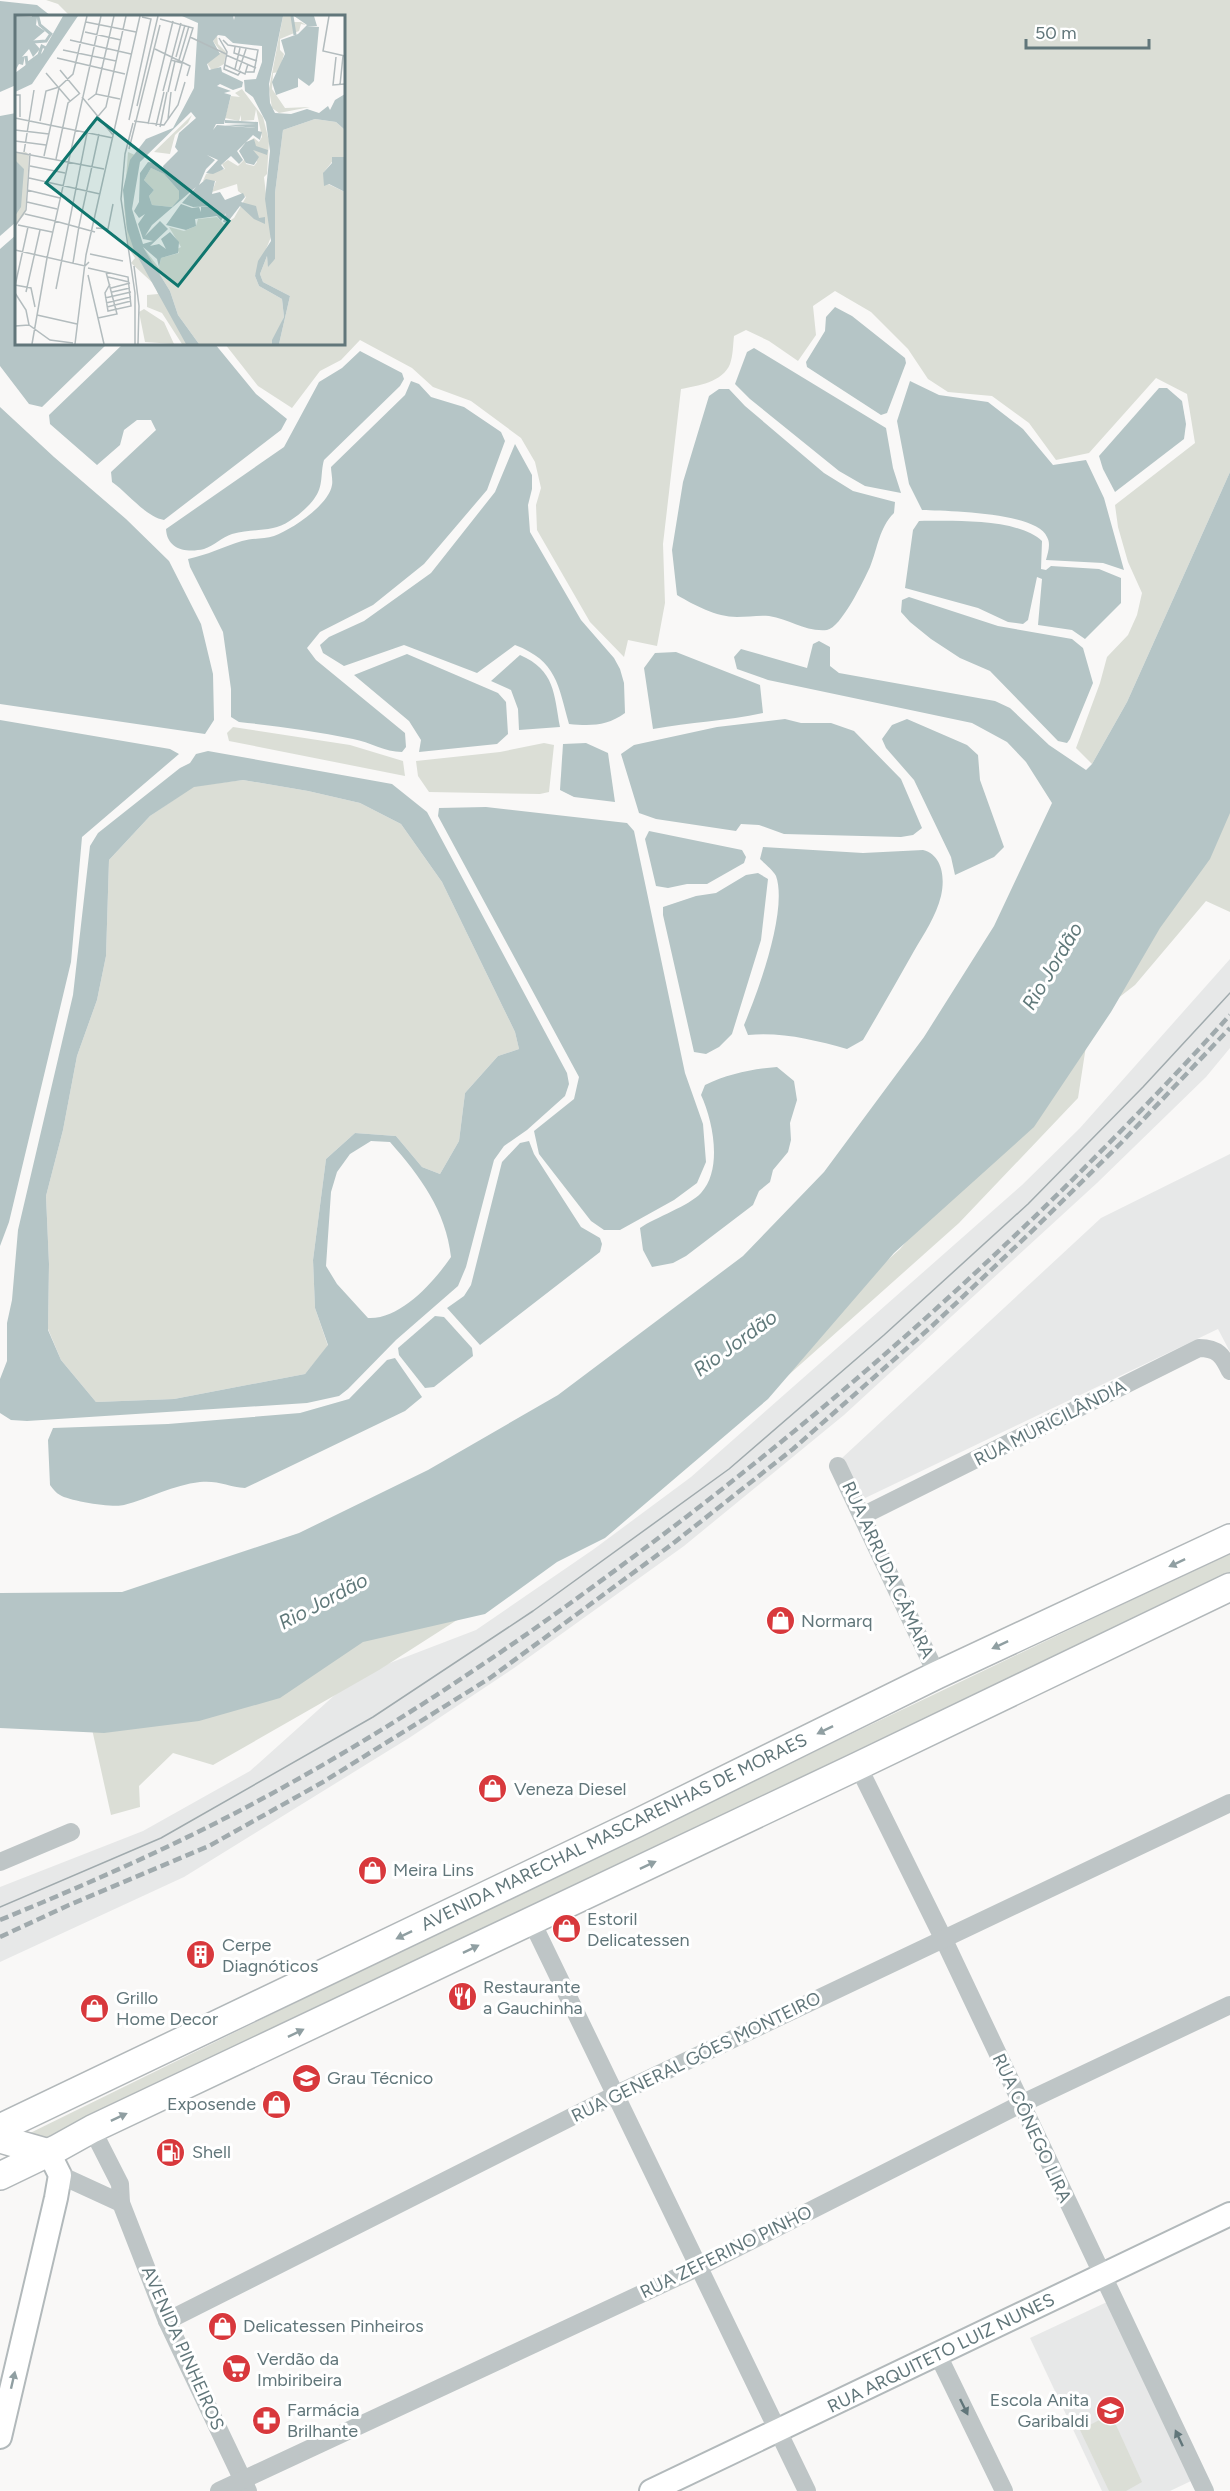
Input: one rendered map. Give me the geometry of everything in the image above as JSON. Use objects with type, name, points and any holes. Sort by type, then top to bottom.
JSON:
[{"type":"highway","name":"AVENIDA MARECHAL MASCARENHAS DE MORAES","points":[[0,2128],[627,1828],[937,1675],[1230,1538]]},
{"type":"highway","points":[[0,2176],[54,2164],[92,2129],[1230,1587]]},
{"type":"highway","points":[[0,2139],[54,2164]]},
{"type":"main road","points":[[0,2437],[54,2164]]},
{"type":"main road","name":"RUA ARQUITETO LUIZ NUNES","points":[[651,2491],[1230,2214]]},
{"type":"street","name":"RUA MURICILÂNDIA","points":[[862,1516],[1200,1348],[1215,1349],[1223,1357],[1230,1371]]},
{"type":"street","name":"RUA ARRUDA CÂMARA","points":[[838,1466],[937,1675]]},
{"type":"street","name":"RUA CÔNEGO LIRA","points":[[858,1766],[944,1940],[1205,2491]]},
{"type":"street","name":"RUA GENERAL GÓES MONTEIRO","points":[[167,2321],[617,2094],[1230,1803]]},
{"type":"street","points":[[0,1862],[71,1832]]},
{"type":"street","points":[[531,1920],[807,2491]]},
{"type":"street","name":"RUA ZEFERINO PINHO","points":[[219,2491],[246,2485],[699,2267],[1021,2104],[1230,2005]]},
{"type":"street","name":"AVENIDA PINHEIROS","points":[[92,2129],[120,2184],[121,2203],[167,2321],[246,2485]]},
{"type":"street","points":[[54,2164],[121,2203]]},
{"type":"street","points":[[938,2355],[1004,2491]]},
{"type":"shaded area","points":[[46,0],[1230,0],[1230,472],[1127,702],[1092,764],[1076,748],[1107,657],[1128,635],[1137,615],[1142,593],[1128,562],[1118,527],[1115,505],[1195,443],[1187,394],[1156,378],[1089,453],[1056,460],[1029,423],[992,396],[948,392],[928,379],[908,349],[871,312],[835,291],[813,306],[816,335],[798,361],[769,341],[746,330],[734,336],[731,361],[722,375],[709,382],[681,389],[663,544],[665,603],[657,646],[628,640],[624,657],[590,622],[537,530],[536,505],[541,488],[535,462],[521,438],[471,401],[433,387],[412,368],[360,340],[341,360],[320,371],[292,408],[258,386],[226,345],[345,345],[345,15],[69,15],[58,4]]},
{"type":"shaded area","points":[[233,727],[350,745],[403,761],[405,776],[229,741],[227,733]]},
{"type":"shaded area","points":[[544,743],[554,745],[549,792],[540,794],[429,792],[418,776],[416,761],[500,752]]},
{"type":"shaded area","points":[[1230,767],[1230,912],[1206,901],[1135,985],[1090,1020],[1078,1098],[959,1223],[783,1380],[507,1588],[379,1670],[213,1765],[173,1753],[139,1786],[140,1807],[111,1815],[88,1711],[740,1392],[900,1249],[947,1193]]},
{"type":"shaded area","points":[[243,780],[360,803],[401,824],[442,882],[515,1032],[519,1049],[498,1056],[465,1093],[459,1141],[440,1174],[422,1167],[396,1136],[355,1133],[326,1159],[313,1260],[315,1308],[328,1346],[305,1374],[174,1399],[96,1402],[61,1360],[48,1329],[49,1264],[46,1196],[63,1130],[77,1056],[97,1000],[106,956],[109,860],[150,816],[194,786]]},
{"type":"shaded area","points":[[1230,959],[1230,1048],[1206,1077],[1097,1183],[844,1415],[684,1546],[514,1668],[409,1738],[184,1877],[0,1962],[0,1887],[143,1831],[250,1771],[356,1676],[476,1630],[594,1549],[691,1477],[1022,1185],[1080,1128]]},
{"type":"shaded area","points":[[1230,1154],[1230,1352],[1218,1329],[861,1500],[842,1458],[1101,1218]]},
{"type":"shaded area","points":[[1230,1553],[1230,1576],[42,2148],[24,2136],[504,1900]]},
{"type":"shaded area","name":"Escola Anita Garibaldi","points":[[1107,2302],[1191,2481],[1170,2491],[1102,2491],[1030,2338]]},
{"type":"shaded area","points":[[1111,2414],[1142,2482],[1126,2491],[1109,2491],[1080,2430]]},
{"type":"water","points":[[0,1],[37,5],[50,15],[15,15],[15,85],[0,92]]},
{"type":"water","points":[[15,113],[15,223],[0,236],[0,116]]},
{"type":"water","points":[[15,236],[15,345],[106,345],[42,407],[29,404],[0,366],[0,249]]},
{"type":"water","points":[[835,307],[852,316],[905,358],[906,363],[887,413],[881,415],[807,367],[806,362],[825,331],[826,317]]},
{"type":"water","points":[[122,345],[216,345],[256,394],[287,419],[281,430],[164,520],[144,510],[112,482],[111,472],[156,430],[151,420],[137,420],[124,430],[120,445],[97,465],[50,424],[49,415]]},
{"type":"water","points":[[754,348],[886,428],[893,468],[901,493],[865,486],[839,471],[750,399],[735,384],[747,352]]},
{"type":"water","points":[[360,351],[402,373],[404,379],[400,386],[324,460],[321,485],[307,507],[290,521],[278,527],[232,534],[204,549],[191,551],[174,546],[167,536],[166,529],[284,447],[319,382],[342,368]]},
{"type":"water","points":[[411,381],[419,384],[431,397],[464,407],[501,432],[505,441],[487,490],[424,564],[373,605],[320,632],[307,648],[316,660],[405,733],[406,747],[402,752],[396,752],[339,736],[239,722],[231,717],[231,689],[223,632],[188,559],[242,541],[274,536],[308,516],[329,493],[332,483],[331,467],[405,395]]},
{"type":"water","points":[[910,381],[939,395],[988,402],[1023,429],[1053,465],[1086,460],[1104,498],[1124,570],[1103,563],[1046,560],[1049,545],[1047,537],[1040,529],[1027,522],[990,514],[922,510],[909,484],[897,421]]},
{"type":"water","points":[[1159,388],[1167,388],[1182,401],[1186,424],[1184,439],[1115,492],[1099,456]]},
{"type":"water","points":[[719,389],[729,389],[745,406],[824,473],[853,491],[895,502],[894,513],[882,531],[870,567],[857,592],[839,621],[827,630],[812,629],[769,616],[721,615],[677,595],[672,550],[683,482],[709,396]]},
{"type":"water","points":[[0,407],[126,519],[169,561],[201,624],[213,674],[214,720],[205,734],[0,704]]},
{"type":"water","points":[[515,444],[532,475],[532,489],[528,505],[530,532],[581,620],[614,658],[620,669],[624,683],[625,713],[605,723],[569,724],[558,686],[548,667],[529,651],[515,645],[477,673],[404,645],[344,666],[323,653],[320,645],[329,637],[364,621],[431,573],[495,492]]},
{"type":"water","name":"Rio Jordão","points":[[1230,472],[1230,813],[1210,859],[1160,928],[1111,1012],[1034,1127],[894,1253],[768,1399],[605,1538],[557,1562],[485,1614],[363,1642],[280,1698],[199,1721],[104,1733],[0,1728],[0,1593],[122,1592],[299,1533],[428,1470],[558,1395],[743,1256],[824,1172],[924,1037],[994,926],[1052,803],[1026,762],[1007,742],[972,723],[768,680],[737,669],[734,657],[741,649],[807,668],[813,644],[819,641],[830,647],[830,666],[839,673],[995,701],[1010,708],[1049,745],[1086,770],[1092,764],[1127,702]]},
{"type":"water","points":[[919,521],[984,522],[1017,528],[1042,541],[1041,569],[1046,570],[1051,566],[1099,569],[1121,578],[1121,603],[1085,639],[1072,630],[1038,625],[1042,579],[1037,577],[1028,620],[1023,624],[1008,622],[978,608],[905,588],[913,530]]},
{"type":"water","points":[[909,597],[998,626],[1072,639],[1083,648],[1093,683],[1067,743],[1058,741],[990,671],[960,658],[910,622],[901,612],[902,600]]},
{"type":"water","points":[[676,652],[760,685],[763,713],[653,729],[644,668],[655,653]]},
{"type":"water","points":[[407,654],[498,693],[506,702],[508,734],[497,744],[419,752],[421,740],[409,721],[354,675]]},
{"type":"water","points":[[520,655],[540,668],[551,684],[560,727],[519,730],[518,709],[511,690],[491,681]]},
{"type":"water","points":[[785,719],[801,723],[831,723],[854,731],[901,779],[922,828],[913,835],[901,837],[784,834],[759,825],[741,824],[736,831],[656,819],[639,813],[621,754],[634,745],[717,727]]},
{"type":"water","points":[[907,719],[967,745],[978,755],[980,780],[1004,847],[994,857],[955,875],[951,857],[914,780],[886,748],[882,739],[892,725]]},
{"type":"water","points":[[0,720],[170,749],[179,754],[82,837],[71,962],[9,1222],[0,1246]]},
{"type":"water","points":[[586,743],[608,753],[615,802],[574,797],[560,790],[563,744]]},
{"type":"water","points":[[208,751],[392,784],[427,812],[567,1073],[569,1084],[565,1096],[527,1130],[504,1146],[494,1160],[466,1267],[458,1286],[396,1340],[339,1396],[307,1403],[27,1421],[11,1420],[0,1413],[0,1379],[7,1361],[7,1323],[12,1300],[18,1230],[73,995],[90,846],[98,833],[180,768],[190,763],[196,754]],"holes":[[[243,780],[360,803],[401,824],[442,882],[515,1032],[519,1049],[498,1056],[465,1093],[459,1141],[440,1174],[422,1167],[396,1136],[355,1133],[326,1159],[313,1260],[315,1308],[328,1345],[305,1374],[174,1399],[96,1402],[61,1360],[48,1330],[49,1264],[46,1196],[63,1130],[77,1056],[97,1000],[106,956],[109,860],[150,816],[194,787]],[[371,1141],[390,1142],[421,1181],[444,1224],[451,1257],[415,1298],[392,1313],[368,1318],[337,1284],[326,1266],[331,1192],[337,1172],[350,1154]]]},
{"type":"water","points":[[486,807],[627,823],[634,831],[685,1073],[703,1124],[706,1162],[697,1183],[674,1200],[620,1230],[604,1230],[591,1221],[539,1154],[534,1131],[574,1099],[579,1077],[438,816],[439,808]]},
{"type":"water","points":[[649,831],[742,850],[746,857],[744,863],[707,884],[687,884],[668,888],[656,886],[645,839]]},
{"type":"water","points":[[763,847],[863,853],[923,850],[939,862],[942,889],[933,918],[863,1040],[847,1049],[786,1036],[748,1035],[744,1025],[770,951],[778,909],[779,891],[776,876],[760,859]]},
{"type":"water","points":[[758,873],[768,879],[761,940],[732,1034],[719,1047],[706,1054],[694,1052],[663,907],[696,896],[716,893],[746,875]]},
{"type":"water","points":[[777,1067],[794,1081],[797,1100],[790,1123],[791,1140],[788,1152],[773,1170],[770,1182],[759,1191],[753,1205],[686,1256],[673,1263],[652,1267],[643,1250],[640,1228],[696,1198],[708,1183],[712,1171],[714,1145],[712,1131],[701,1095],[705,1085],[740,1073]]},
{"type":"water","points":[[529,1141],[534,1154],[581,1227],[600,1238],[602,1244],[600,1252],[480,1345],[447,1308],[464,1296],[471,1285],[502,1162],[520,1143]]},
{"type":"water","points":[[435,1316],[444,1317],[472,1348],[473,1356],[434,1387],[425,1388],[399,1355],[398,1348]]},
{"type":"water","points":[[395,1358],[422,1397],[405,1411],[245,1488],[200,1482],[118,1506],[72,1500],[59,1494],[50,1485],[48,1440],[53,1428],[168,1424],[300,1413],[349,1399],[387,1360]]},
{"type":"tram line","points":[[0,1907],[161,1838],[373,1717],[533,1611],[729,1469],[884,1335],[1028,1204],[1143,1087],[1230,993]]},
{"type":"railway","points":[[0,1920],[142,1859],[280,1789],[370,1737],[459,1681],[587,1591],[710,1499],[789,1435],[943,1302],[1090,1162],[1230,1015]]},
{"type":"railway","points":[[0,1937],[209,1846],[323,1782],[490,1678],[671,1545],[793,1449],[932,1326],[1121,1143],[1230,1028]]},
{"type":"place","name":"Normarq","points":[[780,1621]]},
{"type":"place","name":"Veneza Diesel","points":[[493,1789]]},
{"type":"place","name":"Meira Lins","points":[[372,1870]]},
{"type":"place","name":"Estoril Delicatessen","points":[[566,1929]]},
{"type":"place","name":"Cerpe Diagnóticos","points":[[201,1955]]},
{"type":"place","name":"Restaurante a Gauchinha","points":[[462,1997]]},
{"type":"place","name":"Grillo Home Decor","points":[[95,2008]]},
{"type":"place","name":"Grau Técnico","points":[[306,2078]]},
{"type":"place","name":"Exposende","points":[[277,2104]]},
{"type":"place","name":"Shell","points":[[171,2152]]},
{"type":"place","name":"Delicatessen Pinheiros","points":[[222,2326]]},
{"type":"place","name":"Verdão da Imbiribeira","points":[[236,2369]]},
{"type":"place","name":"Escola Anita Garibaldi","points":[[1110,2410]]},
{"type":"place","name":"Farmácia Brilhante","points":[[266,2420]]}]
